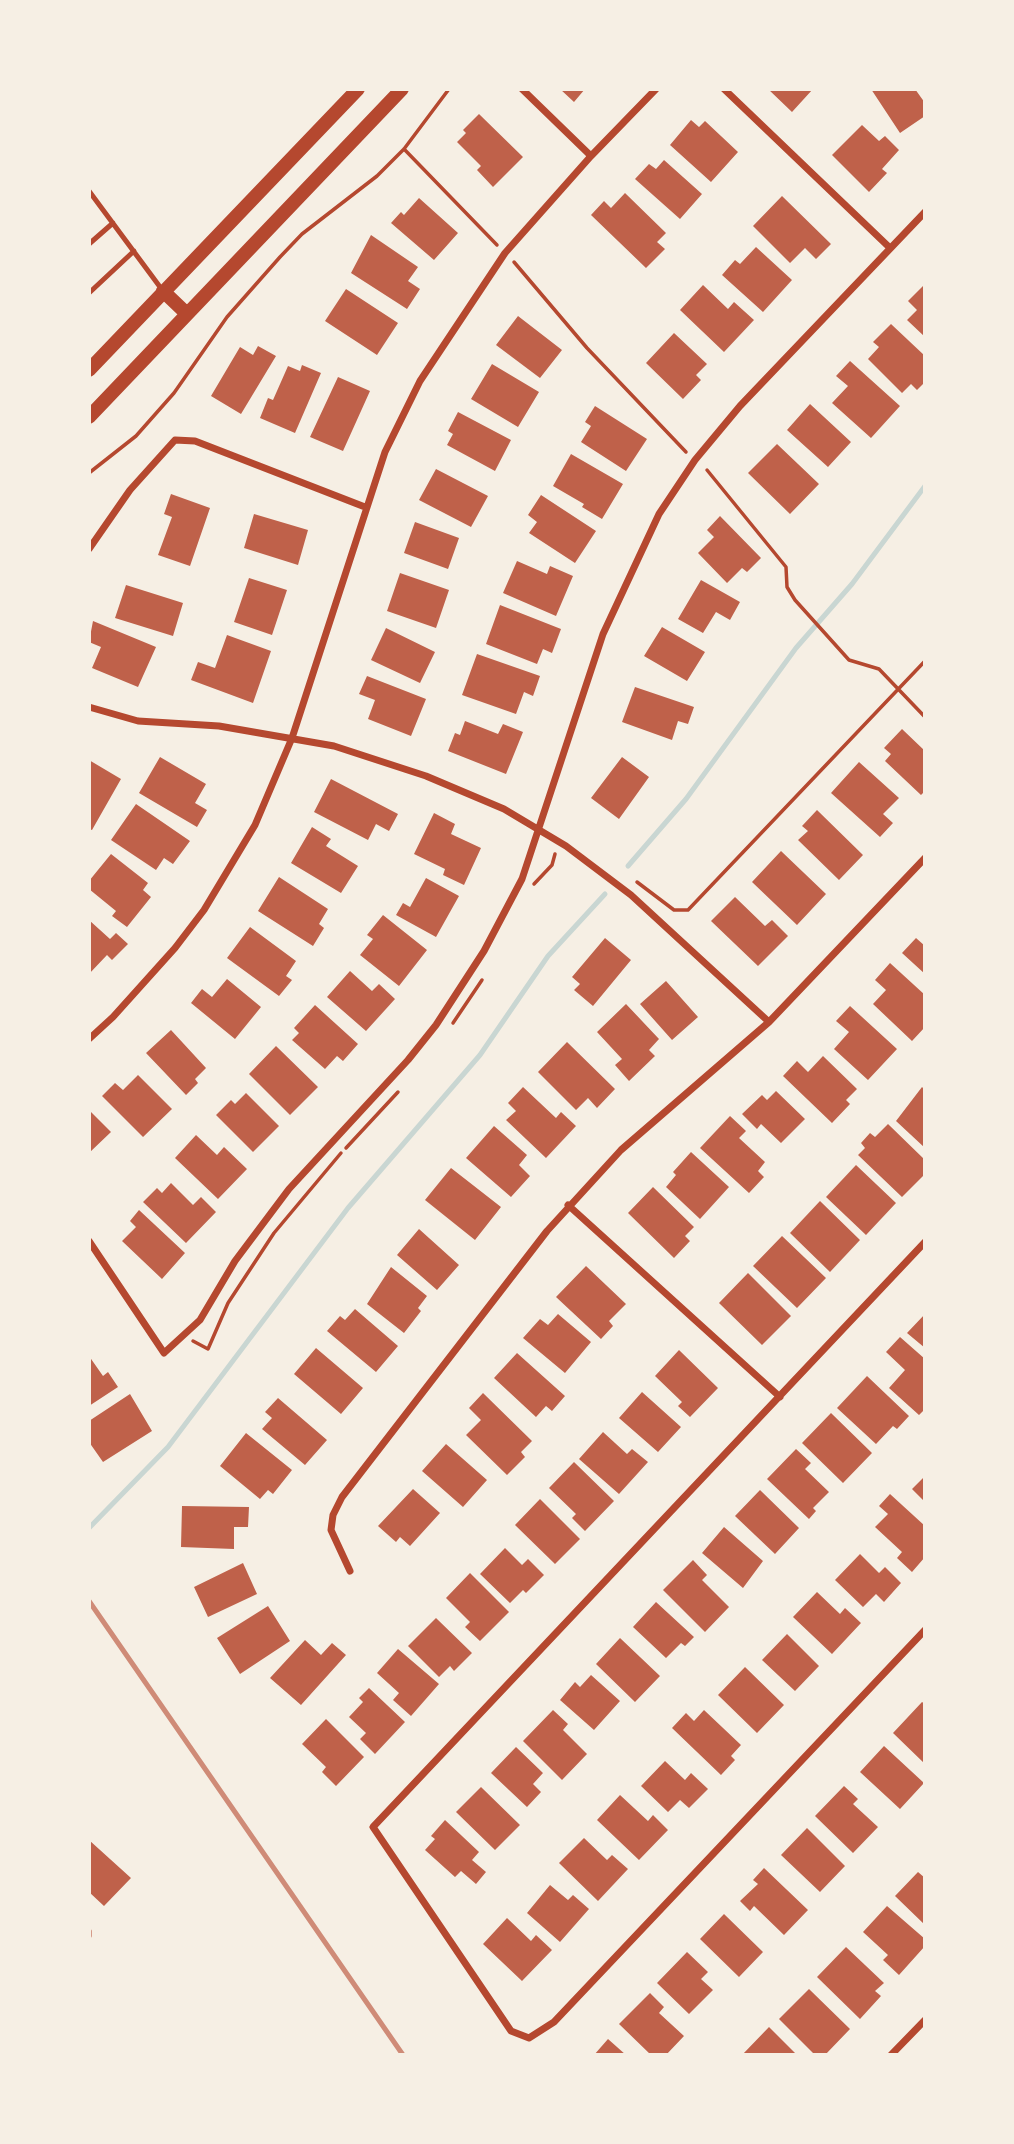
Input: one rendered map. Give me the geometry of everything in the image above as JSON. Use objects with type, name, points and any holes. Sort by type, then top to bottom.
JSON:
[{"type":"main road","points":[[89,370],[358,89]]},
{"type":"main road","points":[[89,417],[402,89]]},
{"type":"main road","points":[[163,291],[186,313]]},
{"type":"street","points":[[522,89],[591,156]]},
{"type":"street","points":[[89,1039],[148,980],[204,909],[256,825],[292,738],[365,507],[400,420],[441,346],[505,253],[591,156],[656,89]]},
{"type":"street","points":[[724,89],[889,247]]},
{"type":"street","points":[[89,1241],[164,1353],[185,1337],[200,1320],[235,1261],[289,1189],[408,1060],[443,1015],[505,914],[540,830],[603,634],[659,514],[695,460],[740,406],[925,212]]},
{"type":"street","points":[[89,549],[130,490],[175,440],[195,441],[365,507]]},
{"type":"street","points":[[89,707],[138,722],[219,726],[334,746],[426,776],[504,809],[601,870],[655,914],[769,1022]]},
{"type":"street","points":[[350,1571],[331,1530],[333,1515],[342,1497],[568,1205],[649,1125],[769,1022],[925,858]]},
{"type":"street","points":[[568,1205],[780,1397]]},
{"type":"street","points":[[925,1242],[373,1828],[511,2031],[529,2038],[554,2022],[925,1630]]},
{"type":"street","points":[[891,2055],[925,2020]]},
{"type":"lane","points":[[89,191],[163,291]]},
{"type":"lane","points":[[89,244],[113,223]]},
{"type":"lane","points":[[89,293],[134,251]]},
{"type":"path","points":[[89,473],[136,436],[174,393],[227,317],[280,257],[302,234],[377,176],[404,149],[449,89]]},
{"type":"path","points":[[404,149],[497,245]]},
{"type":"path","points":[[514,262],[587,348],[687,453]]},
{"type":"path","points":[[706,470],[786,567],[787,587],[795,600],[849,660],[879,668],[925,716]]},
{"type":"path","points":[[630,877],[674,910],[688,910],[925,661]]},
{"type":"path","points":[[531,887],[552,865],[559,842]]},
{"type":"path","points":[[446,1032],[488,970]]},
{"type":"path","points":[[185,1337],[208,1349],[228,1303],[274,1233],[400,1089]]},
{"type":"building","points":[[560,89],[585,89],[574,102]]},
{"type":"building","points":[[768,89],[813,89],[792,112]]},
{"type":"building","points":[[871,89],[915,89],[925,103],[925,116],[900,133]]},
{"type":"building","points":[[479,114],[523,157],[493,187],[477,170],[481,166],[457,142],[466,133],[463,130]]},
{"type":"building","points":[[691,120],[699,127],[705,121],[738,152],[711,182],[670,145]]},
{"type":"building","points":[[862,125],[879,141],[885,136],[899,150],[882,169],[887,173],[869,192],[832,155]]},
{"type":"building","points":[[664,160],[702,194],[680,219],[635,179],[649,164],[656,169]]},
{"type":"building","points":[[625,193],[666,233],[657,242],[665,249],[646,268],[591,215],[604,201],[611,208]]},
{"type":"building","points":[[782,196],[831,244],[816,259],[805,248],[790,263],[753,226]]},
{"type":"building","points":[[419,198],[458,233],[434,260],[391,223],[401,212],[404,215]]},
{"type":"building","points":[[371,235],[418,267],[408,281],[420,289],[407,309],[351,273]]},
{"type":"building","points":[[756,247],[792,280],[763,312],[722,275],[735,260],[740,264]]},
{"type":"building","points":[[925,284],[925,337],[907,320],[917,310],[908,301]]},
{"type":"building","points":[[703,285],[728,309],[734,302],[754,320],[724,352],[680,310]]},
{"type":"building","points":[[346,289],[398,323],[377,355],[325,321]]},
{"type":"building","points":[[518,316],[562,350],[540,378],[496,345]]},
{"type":"building","points":[[891,324],[925,356],[925,382],[917,390],[911,384],[902,393],[868,359],[879,347],[873,342]]},
{"type":"building","points":[[674,333],[707,364],[696,375],[701,380],[683,399],[646,363]]},
{"type":"building","points":[[258,346],[276,356],[241,414],[211,396],[240,347],[253,355]]},
{"type":"building","points":[[850,361],[900,406],[871,438],[832,403],[848,386],[836,376]]},
{"type":"building","points":[[492,364],[539,392],[518,427],[471,399]]},
{"type":"building","points":[[302,365],[321,373],[295,433],[260,418],[268,398],[273,400],[288,366],[300,371]]},
{"type":"building","points":[[338,377],[370,391],[343,451],[310,437]]},
{"type":"building","points":[[810,404],[851,442],[828,467],[787,430]]},
{"type":"building","points":[[595,406],[647,439],[626,471],[581,442],[591,426],[585,422]]},
{"type":"building","points":[[458,412],[511,440],[495,471],[447,445],[453,434],[448,431]]},
{"type":"building","points":[[777,444],[819,484],[790,514],[748,473]]},
{"type":"building","points":[[571,454],[623,484],[602,519],[582,507],[584,504],[553,486]]},
{"type":"building","points":[[436,469],[488,496],[471,527],[419,500]]},
{"type":"building","points":[[171,494],[210,508],[190,566],[158,555],[172,517],[164,514]]},
{"type":"building","points":[[541,495],[596,531],[575,563],[529,533],[537,522],[528,515]]},
{"type":"building","points":[[254,514],[308,530],[298,565],[244,548]]},
{"type":"building","points":[[720,516],[761,558],[747,572],[742,568],[727,583],[698,553],[714,537],[707,530]]},
{"type":"building","points":[[415,522],[459,538],[448,569],[404,553]]},
{"type":"building","points":[[517,561],[547,574],[550,566],[573,576],[556,616],[503,593]]},
{"type":"building","points":[[400,573],[449,590],[436,628],[387,611]]},
{"type":"building","points":[[249,578],[287,590],[272,635],[234,622]]},
{"type":"building","points":[[701,580],[740,602],[730,620],[716,612],[703,633],[678,619]]},
{"type":"building","points":[[126,585],[183,603],[173,636],[115,618]]},
{"type":"building","points":[[500,605],[561,629],[552,653],[543,649],[537,664],[486,644]]},
{"type":"building","points":[[93,621],[156,647],[138,687],[92,668],[101,647],[89,642]]},
{"type":"building","points":[[662,627],[705,652],[687,681],[644,656]]},
{"type":"building","points":[[386,628],[435,652],[420,683],[371,660]]},
{"type":"building","points":[[227,635],[271,651],[253,703],[191,680],[198,662],[215,668]]},
{"type":"building","points":[[477,654],[540,676],[533,696],[524,692],[516,714],[462,695]]},
{"type":"building","points":[[367,676],[426,699],[411,736],[368,719],[375,700],[359,694]]},
{"type":"building","points":[[635,687],[694,707],[688,724],[678,721],[672,740],[622,722]]},
{"type":"building","points":[[465,721],[498,734],[503,724],[523,732],[506,774],[448,751],[455,733],[460,735]]},
{"type":"building","points":[[902,729],[925,751],[925,791],[921,795],[885,761],[891,754],[884,748]]},
{"type":"building","points":[[160,757],[206,784],[195,803],[207,810],[197,827],[139,793]]},
{"type":"building","points":[[622,757],[649,777],[619,819],[591,798]]},
{"type":"building","points":[[89,760],[121,779],[92,830],[89,829]]},
{"type":"building","points":[[859,762],[899,798],[883,814],[893,823],[880,837],[831,793]]},
{"type":"building","points":[[331,779],[398,814],[389,831],[376,824],[368,840],[314,812]]},
{"type":"building","points":[[136,804],[190,841],[173,864],[164,858],[156,870],[111,840]]},
{"type":"building","points":[[817,810],[863,855],[839,880],[798,840],[808,831],[802,826]]},
{"type":"building","points":[[434,813],[455,824],[451,834],[481,848],[464,885],[443,875],[445,869],[414,854]]},
{"type":"building","points":[[312,827],[331,839],[326,846],[358,866],[341,893],[291,863]]},
{"type":"building","points":[[781,851],[826,894],[797,925],[752,882]]},
{"type":"building","points":[[111,854],[148,883],[143,890],[151,897],[127,927],[112,916],[116,911],[89,889],[89,881]]},
{"type":"building","points":[[279,877],[328,909],[319,924],[324,928],[313,946],[258,911]]},
{"type":"building","points":[[426,878],[459,896],[436,937],[396,915],[403,903],[410,907]]},
{"type":"building","points":[[735,897],[765,926],[772,920],[788,936],[758,966],[711,921]]},
{"type":"building","points":[[383,915],[427,950],[399,986],[360,955],[373,939],[367,935]]},
{"type":"building","points":[[89,920],[110,939],[116,933],[128,944],[112,960],[107,955],[89,974]]},
{"type":"building","points":[[250,927],[296,961],[286,976],[292,980],[279,996],[227,958]]},
{"type":"building","points":[[605,938],[631,960],[593,1006],[574,990],[580,984],[572,977]]},
{"type":"building","points":[[916,938],[925,946],[925,974],[902,953]]},
{"type":"building","points":[[890,963],[925,995],[925,1027],[912,1041],[873,1004],[886,990],[875,980]]},
{"type":"building","points":[[350,971],[372,991],[379,984],[395,999],[366,1031],[327,997]]},
{"type":"building","points":[[227,979],[261,1007],[235,1039],[191,1003],[202,989],[212,997]]},
{"type":"building","points":[[666,981],[698,1017],[672,1040],[640,1004]]},
{"type":"building","points":[[626,1004],[659,1039],[649,1050],[655,1056],[629,1081],[615,1065],[622,1059],[597,1032]]},
{"type":"building","points":[[315,1005],[358,1044],[343,1061],[337,1056],[325,1069],[292,1040],[299,1033],[294,1028]]},
{"type":"building","points":[[850,1006],[897,1049],[868,1080],[834,1049],[849,1032],[836,1021]]},
{"type":"building","points":[[171,1030],[206,1068],[195,1079],[198,1083],[186,1095],[146,1053]]},
{"type":"building","points":[[567,1042],[615,1089],[597,1108],[588,1098],[576,1110],[538,1072]]},
{"type":"building","points":[[276,1046],[318,1087],[290,1115],[249,1074]]},
{"type":"building","points":[[823,1056],[857,1089],[846,1100],[850,1104],[832,1123],[783,1076],[797,1061],[808,1072]]},
{"type":"building","points":[[138,1075],[172,1109],[143,1137],[102,1096],[115,1083],[123,1090]]},
{"type":"building","points":[[523,1087],[556,1118],[561,1112],[576,1126],[546,1158],[506,1120],[516,1111],[508,1103]]},
{"type":"building","points":[[922,1087],[925,1090],[925,1148],[896,1121]]},
{"type":"building","points":[[776,1091],[805,1119],[781,1143],[761,1124],[757,1129],[742,1114],[762,1095],[767,1100]]},
{"type":"building","points":[[246,1093],[279,1126],[253,1152],[216,1115],[231,1100],[235,1104]]},
{"type":"building","points":[[89,1110],[111,1132],[89,1153]]},
{"type":"building","points":[[730,1116],[746,1131],[739,1138],[765,1162],[758,1171],[764,1177],[749,1193],[700,1148]]},
{"type":"building","points":[[888,1124],[925,1160],[925,1174],[902,1197],[858,1155],[865,1148],[861,1143],[870,1133],[875,1137]]},
{"type":"building","points":[[494,1126],[527,1155],[519,1165],[530,1176],[511,1197],[466,1158]]},
{"type":"building","points":[[196,1135],[217,1155],[224,1147],[247,1169],[218,1199],[175,1158]]},
{"type":"building","points":[[691,1152],[729,1187],[700,1219],[666,1187],[676,1175],[673,1172]]},
{"type":"building","points":[[856,1165],[896,1203],[866,1235],[826,1197]]},
{"type":"building","points":[[451,1168],[501,1207],[475,1240],[425,1200]]},
{"type":"building","points":[[171,1183],[193,1205],[201,1197],[216,1212],[186,1243],[143,1202],[157,1188],[162,1193]]},
{"type":"building","points":[[653,1187],[694,1227],[685,1236],[690,1241],[674,1258],[628,1213]]},
{"type":"building","points":[[820,1201],[860,1240],[830,1272],[790,1233]]},
{"type":"building","points":[[139,1210],[185,1253],[162,1279],[122,1241],[136,1227],[130,1221]]},
{"type":"building","points":[[419,1229],[459,1265],[437,1290],[397,1255]]},
{"type":"building","points":[[782,1236],[826,1278],[797,1308],[753,1266]]},
{"type":"building","points":[[586,1266],[626,1304],[609,1321],[613,1326],[601,1339],[556,1297]]},
{"type":"building","points":[[391,1267],[427,1296],[418,1308],[421,1311],[404,1333],[367,1304]]},
{"type":"building","points":[[748,1273],[791,1316],[762,1345],[719,1303]]},
{"type":"building","points":[[355,1309],[398,1346],[376,1372],[327,1331],[340,1316],[345,1320]]},
{"type":"building","points":[[558,1314],[591,1342],[565,1373],[523,1338],[540,1319],[548,1325]]},
{"type":"building","points":[[925,1314],[925,1348],[907,1333]]},
{"type":"building","points":[[900,1337],[925,1359],[925,1409],[919,1415],[889,1388],[905,1370],[886,1352]]},
{"type":"building","points":[[316,1348],[363,1388],[341,1414],[294,1374]]},
{"type":"building","points":[[679,1350],[718,1388],[690,1417],[678,1406],[682,1402],[655,1376]]},
{"type":"building","points":[[517,1353],[565,1396],[552,1411],[546,1406],[536,1417],[494,1378]]},
{"type":"building","points":[[89,1356],[103,1376],[108,1372],[118,1387],[89,1406]]},
{"type":"building","points":[[867,1376],[909,1416],[897,1429],[893,1426],[876,1444],[837,1408]]},
{"type":"building","points":[[642,1392],[681,1427],[658,1452],[619,1418]]},
{"type":"building","points":[[483,1393],[532,1441],[521,1452],[525,1457],[507,1475],[466,1435],[481,1420],[469,1408]]},
{"type":"building","points":[[130,1394],[152,1431],[103,1462],[89,1442],[89,1421]]},
{"type":"building","points":[[278,1398],[327,1440],[305,1465],[262,1429],[272,1418],[265,1412]]},
{"type":"building","points":[[831,1413],[872,1453],[843,1483],[802,1443]]},
{"type":"building","points":[[603,1432],[627,1454],[632,1449],[648,1462],[619,1494],[579,1459]]},
{"type":"building","points":[[246,1433],[292,1470],[273,1494],[268,1490],[260,1499],[220,1466]]},
{"type":"building","points":[[446,1444],[487,1480],[463,1507],[422,1471]]},
{"type":"building","points":[[796,1449],[811,1463],[805,1469],[829,1492],[813,1508],[816,1511],[809,1519],[767,1479]]},
{"type":"building","points":[[574,1462],[614,1501],[585,1531],[572,1518],[576,1514],[549,1488]]},
{"type":"building","points":[[925,1476],[925,1502],[912,1489]]},
{"type":"building","points":[[413,1489],[440,1513],[410,1546],[400,1537],[396,1542],[378,1526]]},
{"type":"building","points":[[760,1490],[799,1528],[775,1554],[735,1516]]},
{"type":"building","points":[[890,1494],[925,1526],[925,1557],[912,1572],[897,1558],[902,1552],[875,1527],[888,1514],[879,1506]]},
{"type":"building","points":[[540,1499],[580,1539],[555,1564],[515,1525]]},
{"type":"building","points":[[182,1506],[249,1507],[248,1527],[234,1527],[234,1549],[181,1547]]},
{"type":"building","points":[[724,1527],[763,1561],[743,1588],[702,1553]]},
{"type":"building","points":[[505,1548],[522,1565],[528,1559],[544,1575],[526,1593],[523,1590],[510,1603],[480,1574]]},
{"type":"building","points":[[860,1554],[879,1573],[885,1567],[901,1583],[884,1602],[876,1594],[863,1607],[835,1580]]},
{"type":"building","points":[[693,1560],[707,1575],[702,1580],[729,1607],[705,1632],[663,1590]]},
{"type":"building","points":[[243,1563],[257,1594],[208,1617],[194,1587]]},
{"type":"building","points":[[470,1573],[509,1612],[480,1641],[465,1627],[470,1622],[446,1598]]},
{"type":"building","points":[[817,1592],[840,1614],[845,1608],[861,1623],[832,1654],[793,1617]]},
{"type":"building","points":[[656,1602],[694,1637],[685,1646],[681,1643],[666,1658],[633,1627]]},
{"type":"building","points":[[268,1606],[290,1641],[240,1674],[217,1638]]},
{"type":"building","points":[[436,1618],[472,1653],[454,1671],[450,1666],[439,1677],[408,1646]]},
{"type":"building","points":[[787,1634],[819,1666],[795,1691],[762,1660]]},
{"type":"building","points":[[620,1638],[660,1676],[635,1702],[596,1664]]},
{"type":"building","points":[[305,1640],[321,1655],[332,1643],[346,1655],[301,1705],[270,1678]]},
{"type":"building","points":[[398,1649],[439,1684],[411,1716],[393,1700],[399,1693],[377,1673]]},
{"type":"building","points":[[745,1667],[784,1705],[757,1733],[718,1695]]},
{"type":"building","points":[[591,1675],[620,1701],[594,1730],[560,1700],[575,1682],[580,1687]]},
{"type":"building","points":[[369,1688],[405,1722],[375,1754],[360,1739],[366,1733],[349,1717],[363,1702],[359,1698]]},
{"type":"building","points":[[922,1702],[925,1704],[925,1764],[893,1733]]},
{"type":"building","points":[[553,1710],[568,1724],[563,1730],[587,1754],[562,1780],[523,1741]]},
{"type":"building","points":[[704,1710],[741,1745],[731,1756],[735,1760],[721,1775],[672,1728],[686,1713],[694,1721]]},
{"type":"building","points":[[326,1719],[364,1757],[336,1786],[322,1772],[326,1767],[302,1744]]},
{"type":"building","points":[[884,1746],[924,1783],[900,1809],[860,1772]]},
{"type":"building","points":[[516,1747],[543,1773],[533,1784],[541,1792],[527,1807],[491,1773]]},
{"type":"building","points":[[665,1761],[685,1780],[691,1773],[708,1789],[689,1808],[680,1800],[668,1812],[641,1786]]},
{"type":"building","points":[[844,1786],[858,1799],[853,1804],[878,1827],[853,1853],[815,1816]]},
{"type":"building","points":[[481,1787],[520,1825],[495,1850],[456,1812]]},
{"type":"building","points":[[620,1795],[648,1821],[653,1815],[668,1830],[639,1860],[597,1820]]},
{"type":"building","points":[[445,1820],[479,1852],[472,1860],[486,1872],[476,1884],[461,1871],[455,1877],[425,1850],[435,1839],[431,1836]]},
{"type":"building","points":[[807,1828],[845,1866],[820,1892],[781,1855]]},
{"type":"building","points":[[584,1838],[607,1860],[612,1855],[628,1869],[598,1901],[559,1863]]},
{"type":"building","points":[[89,1840],[131,1878],[104,1906],[89,1892]]},
{"type":"building","points":[[764,1868],[808,1910],[784,1935],[754,1906],[750,1911],[740,1901],[758,1884],[753,1880]]},
{"type":"building","points":[[918,1872],[925,1878],[925,1925],[895,1896]]},
{"type":"building","points":[[550,1885],[568,1900],[573,1895],[589,1909],[560,1942],[527,1913]]},
{"type":"building","points":[[887,1906],[925,1939],[925,1946],[899,1975],[883,1960],[888,1955],[863,1932]]},
{"type":"building","points":[[724,1914],[763,1952],[739,1977],[700,1939]]},
{"type":"building","points":[[507,1918],[531,1941],[536,1935],[552,1950],[522,1981],[483,1944]]},
{"type":"building","points":[[846,1947],[884,1983],[875,1991],[881,1996],[860,2019],[817,1977]]},
{"type":"building","points":[[687,1952],[708,1972],[701,1979],[713,1990],[689,2014],[657,1983]]},
{"type":"building","points":[[809,1989],[850,2029],[825,2055],[815,2055],[779,2019]]},
{"type":"building","points":[[650,1993],[664,2007],[659,2013],[684,2036],[666,2055],[651,2055],[619,2024]]},
{"type":"building","points":[[769,2027],[797,2055],[742,2055]]},
{"type":"building","points":[[608,2039],[626,2055],[594,2055]]},
{"type":"waterway","points":[[628,866],[686,799],[796,648],[852,584],[925,486]]},
{"type":"waterway","points":[[89,1528],[168,1447],[348,1208],[480,1055],[548,956],[605,894]]},
{"type":"railway","points":[[89,1601],[403,2055]]}]
